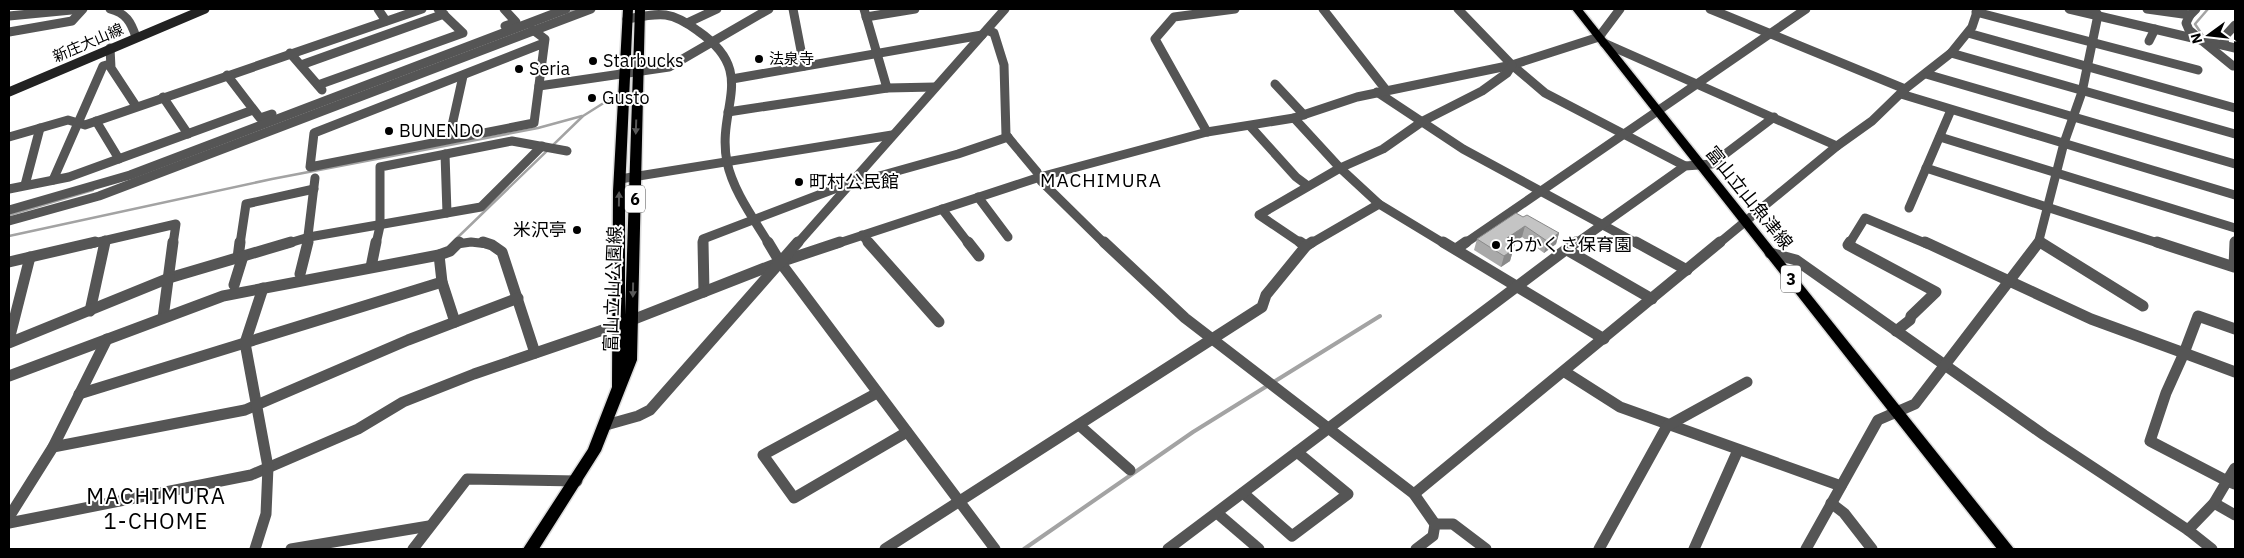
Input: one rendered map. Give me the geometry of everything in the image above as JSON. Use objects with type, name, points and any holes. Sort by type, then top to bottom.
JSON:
[{"type":"main road","name":"新庄大山線","points":[[9,92],[205,9]]},
{"type":"main road","name":"富山立山魚津線","points":[[1577,9],[2006,549]]},
{"type":"main road","name":"富山立山公園線","points":[[531,549],[577,481],[606,425],[618,388],[630,360],[640,13]]},
{"type":"main road","name":"富山立山公園線","points":[[618,388],[616,362],[619,324],[620,179],[627,14]]},
{"type":"street","points":[[22,15],[29,9]]},
{"type":"street","points":[[9,16],[82,9]]},
{"type":"street","points":[[9,32],[72,21],[82,9]]},
{"type":"street","points":[[110,9],[120,10],[130,17],[136,38]]},
{"type":"street","points":[[378,9],[386,21]]},
{"type":"street","points":[[9,137],[68,120],[85,124],[96,121],[422,9]]},
{"type":"street","points":[[301,65],[441,12],[470,38],[516,22],[504,9]]},
{"type":"street","points":[[9,210],[130,175],[566,9]]},
{"type":"street","points":[[9,221],[99,196],[591,9]]},
{"type":"street","points":[[687,23],[717,9]]},
{"type":"street","points":[[539,86],[669,67],[769,9]]},
{"type":"street","points":[[793,9],[804,66]]},
{"type":"street","points":[[887,88],[865,13],[916,9]]},
{"type":"street","points":[[606,425],[638,416],[650,410],[892,134],[1005,9]]},
{"type":"street","points":[[1207,132],[1155,39],[1174,17],[1235,9]]},
{"type":"street","points":[[1323,9],[1381,91],[1463,148],[1687,270]]},
{"type":"street","points":[[1458,9],[1512,65],[1545,93],[1570,108],[1685,166]]},
{"type":"street","points":[[1601,40],[1620,9]]},
{"type":"street","points":[[1710,9],[1903,92],[1951,110],[2235,194]]},
{"type":"street","points":[[1456,250],[1806,9]]},
{"type":"street","points":[[2069,9],[2096,12],[2155,29],[2235,48]]},
{"type":"street","points":[[2147,9],[2193,12],[2186,24],[2201,40],[2233,66]]},
{"type":"street","points":[[1414,494],[1565,372],[1837,146],[1872,121],[1903,92],[1951,53],[1968,33],[1977,10],[2092,43],[2198,70]]},
{"type":"street","points":[[1806,549],[1878,420],[1897,414],[1914,404],[2012,280],[2039,242],[2058,174],[2064,143],[2082,92],[2096,12]]},
{"type":"street","points":[[627,14],[668,14],[687,23],[725,50],[730,60],[732,79],[724,139],[727,163],[755,218],[780,262],[994,549]]},
{"type":"street","points":[[2221,45],[2235,25]]},
{"type":"street","points":[[2149,41],[2155,29]]},
{"type":"street","points":[[314,133],[310,167],[534,123],[545,39],[533,30]]},
{"type":"street","points":[[318,86],[463,33]]},
{"type":"street","points":[[732,79],[984,33],[994,33],[1004,65],[1008,137],[1041,180],[1135,273],[1212,340],[1414,494],[1435,524],[1433,536],[1416,549]]},
{"type":"street","points":[[1968,33],[2235,108]]},
{"type":"street","points":[[9,523],[250,475],[358,429],[403,402],[535,353],[632,320],[780,262],[1040,177],[1207,132],[1294,118],[1381,91],[1512,65],[1601,40],[1837,146]]},
{"type":"street","points":[[314,133],[544,43]]},
{"type":"street","points":[[2221,45],[2235,57]]},
{"type":"street","points":[[110,48],[110,64],[136,106]]},
{"type":"street","points":[[227,75],[260,118],[325,94],[290,53]]},
{"type":"street","points":[[1951,53],[2082,92],[2235,134]]},
{"type":"street","points":[[53,180],[103,66],[110,64]]},
{"type":"street","points":[[1306,246],[1259,215],[1340,168],[1383,148],[1423,121],[1482,91],[1507,73],[1512,65]]},
{"type":"street","points":[[1926,74],[2235,164]]},
{"type":"street","points":[[449,139],[463,76]]},
{"type":"street","points":[[1275,84],[1304,115]]},
{"type":"street","points":[[728,112],[887,88],[936,87]]},
{"type":"street","points":[[163,97],[188,134]]},
{"type":"street","points":[[9,189],[53,180],[118,159],[253,110]]},
{"type":"street","points":[[1909,208],[1951,110]]},
{"type":"street","points":[[1168,549],[1602,223],[1685,166],[1712,164],[1774,117]]},
{"type":"street","points":[[1294,118],[1340,168],[1379,204],[1604,339]]},
{"type":"street","points":[[300,119],[314,133]]},
{"type":"street","points":[[96,121],[118,159]]},
{"type":"street","points":[[1250,126],[1296,177],[1308,186]]},
{"type":"street","points":[[25,186],[40,128]]},
{"type":"street","points":[[620,179],[727,163],[892,134]]},
{"type":"street","points":[[1940,136],[2235,228]]},
{"type":"street","points":[[704,292],[703,239],[852,181],[864,180],[958,154],[1008,137]]},
{"type":"street","points":[[371,267],[380,226],[378,224],[380,167],[512,141],[567,150]]},
{"type":"street","points":[[9,342],[169,278],[309,237],[481,207],[542,146]]},
{"type":"street","points":[[445,154],[447,213]]},
{"type":"street","points":[[1926,168],[2234,267],[2235,241]]},
{"type":"street","points":[[300,274],[309,237],[316,178]]},
{"type":"street","points":[[234,285],[241,257],[246,204],[314,189]]},
{"type":"street","points":[[978,198],[1008,237]]},
{"type":"street","points":[[885,549],[1262,306],[1266,295],[1306,246],[1379,204]]},
{"type":"street","points":[[942,209],[979,256]]},
{"type":"street","points":[[1896,331],[1910,320],[1911,316],[1936,292],[1848,245],[1865,218],[1898,230],[2012,280],[2092,319],[2235,372]]},
{"type":"street","points":[[9,262],[176,224],[163,318]]},
{"type":"street","points":[[862,235],[939,322]]},
{"type":"street","points":[[90,311],[105,240]]},
{"type":"street","points":[[9,376],[223,296],[439,255],[450,251],[458,242],[482,241],[495,246],[502,252],[535,353]]},
{"type":"street","points":[[2039,242],[2143,306]]},
{"type":"street","points":[[1567,250],[1652,299]]},
{"type":"street","points":[[1770,252],[1796,260],[1944,366],[2188,530],[2212,549]]},
{"type":"street","points":[[439,255],[442,282],[456,322]]},
{"type":"street","points":[[9,342],[30,257]]},
{"type":"street","points":[[79,394],[442,282]]},
{"type":"street","points":[[255,549],[266,514],[268,467],[245,343],[263,288]]},
{"type":"street","points":[[53,447],[245,410],[408,340],[518,298]]},
{"type":"street","points":[[2231,483],[2150,442],[2166,393],[2198,316],[2235,329]]},
{"type":"street","points":[[9,517],[53,447],[107,339]]},
{"type":"street","points":[[1565,372],[1620,407],[1667,426],[1841,486]]},
{"type":"street","points":[[1598,549],[1667,426],[1747,382]]},
{"type":"street","points":[[877,393],[763,455],[794,498],[906,432]]},
{"type":"street","points":[[1079,425],[1130,470]]},
{"type":"street","points":[[1694,549],[1738,450]]},
{"type":"street","points":[[1244,493],[1292,536],[1348,494],[1297,452]]},
{"type":"street","points":[[2188,530],[2214,504],[2231,483],[2235,468]]},
{"type":"street","points":[[413,549],[467,479],[577,481]]},
{"type":"street","points":[[1831,503],[1844,513],[1872,549]]},
{"type":"street","points":[[2214,504],[2235,515]]},
{"type":"street","points":[[1217,513],[1259,549]]},
{"type":"street","points":[[1435,524],[1453,524],[1486,549]]},
{"type":"street","points":[[291,549],[429,526]]},
{"type":"building","points":[[1516,213],[1523,217],[1527,215],[1559,233],[1547,241],[1525,226],[1507,238],[1515,243],[1509,247],[1513,250],[1504,256],[1477,239]]},
{"type":"waterway","points":[[567,13],[578,9]]},
{"type":"waterway","points":[[2203,36],[2195,24],[2208,9]]},
{"type":"waterway","points":[[457,238],[583,116],[610,99]]},
{"type":"waterway","points":[[9,236],[272,179],[538,128],[582,116]]},
{"type":"waterway","points":[[9,215],[93,190]]},
{"type":"waterway","points":[[1272,383],[1380,316]]},
{"type":"waterway","points":[[1024,549],[1193,432],[1267,386]]},
{"type":"place","name":"法泉寺","points":[[759,59]]},
{"type":"place","name":"Starbucks","points":[[593,61]]},
{"type":"place","name":"Seria","points":[[519,69]]},
{"type":"place","name":"Gusto","points":[[592,98]]},
{"type":"place","name":"BUNENDO","points":[[389,131]]},
{"type":"place","name":"町村公民館","points":[[799,182]]},
{"type":"place","name":"米沢亭","points":[[577,230]]},
{"type":"place","name":"わかくさ保育園","points":[[1496,245]]},
{"type":"district","name":"MACHIMURA","points":[[1101,180]]},
{"type":"district","name":"MACHIMURA 1-CHOME","points":[[156,508]]}]
